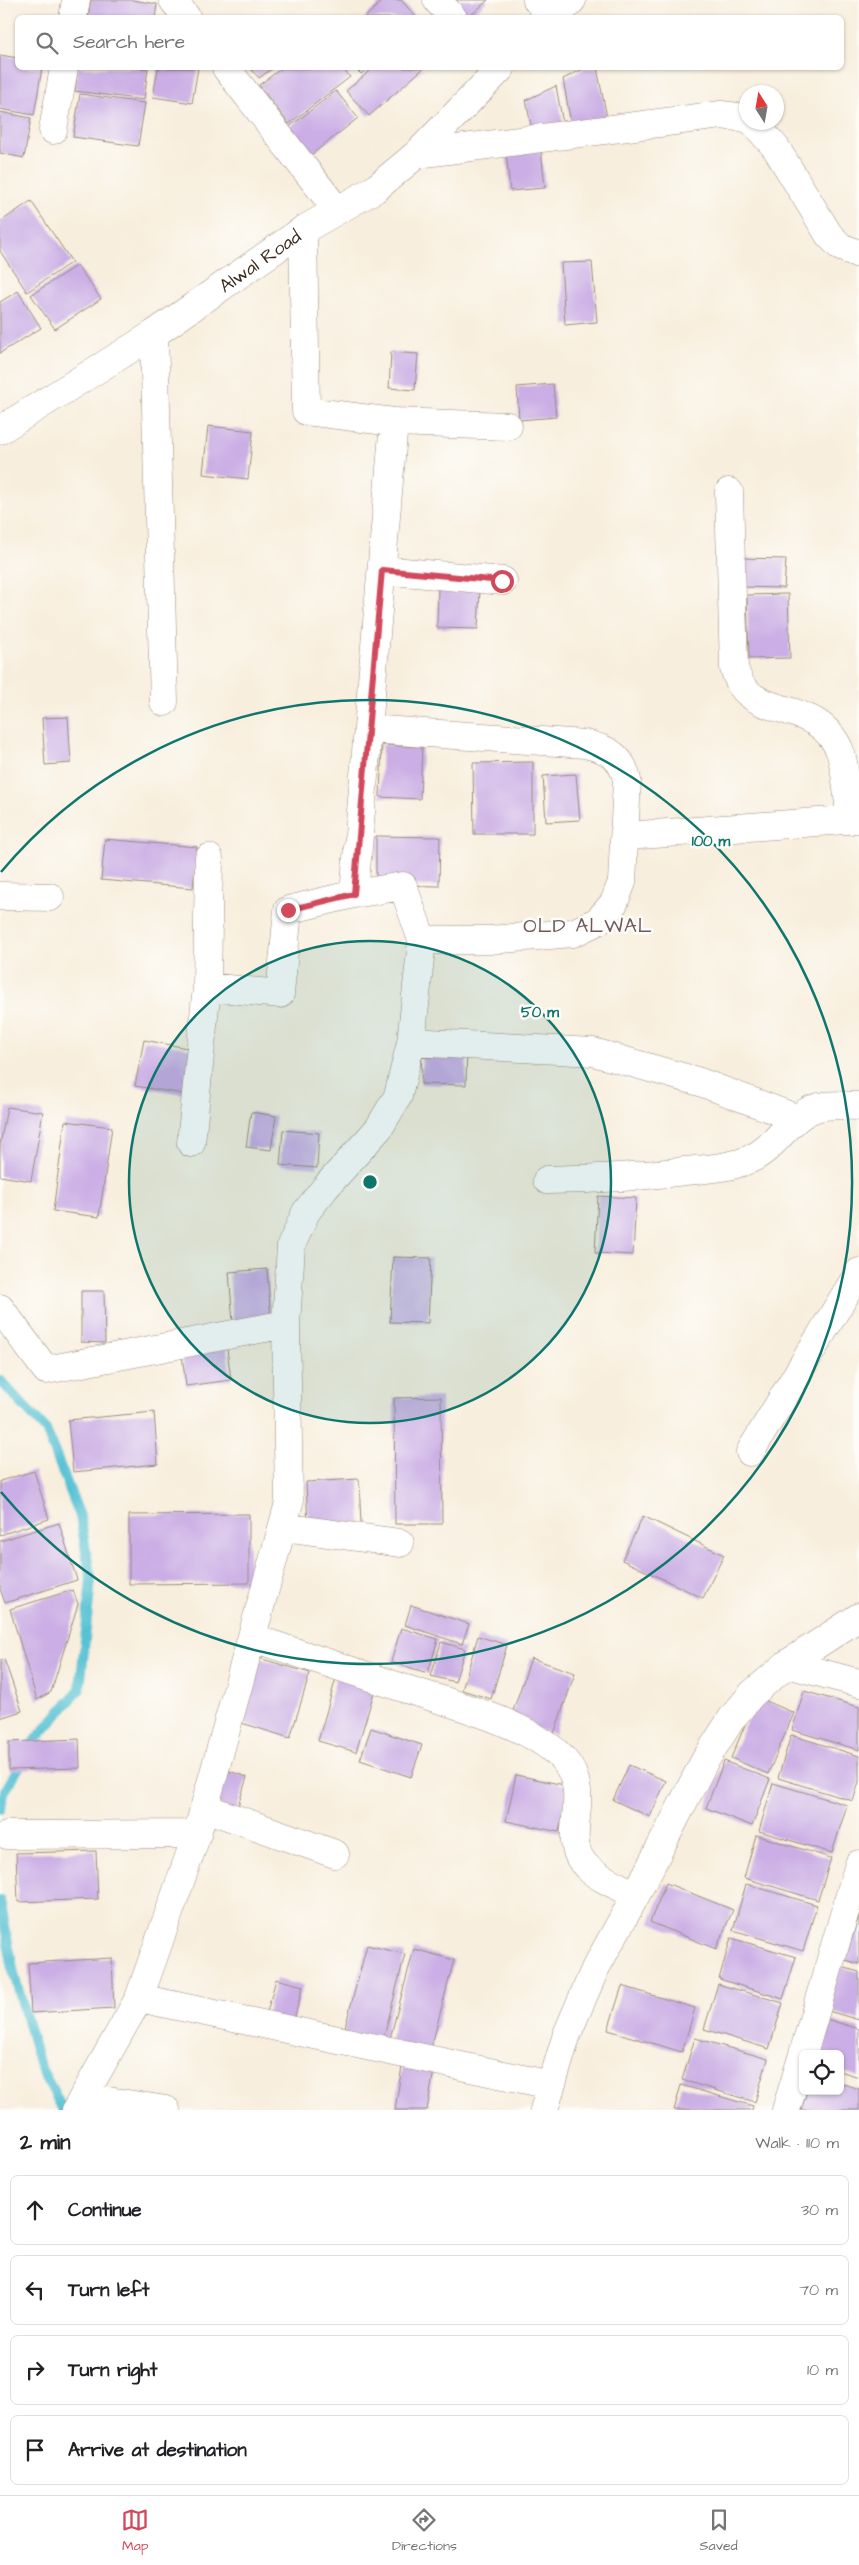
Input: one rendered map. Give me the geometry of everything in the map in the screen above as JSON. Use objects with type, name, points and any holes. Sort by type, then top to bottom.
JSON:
[{"type":"street","points":[[74,15],[76,0]]},
{"type":"street","points":[[174,0],[185,15]]},
{"type":"street","points":[[437,0],[450,15]]},
{"type":"street","points":[[537,0],[550,15]]},
{"type":"street","points":[[556,15],[572,0]]},
{"type":"street","points":[[53,130],[64,70]]},
{"type":"street","points":[[228,70],[337,210]]},
{"type":"street","name":"Alwal Road","points":[[0,430],[154,334],[303,230],[375,189],[417,154],[497,70]]},
{"type":"street","points":[[417,154],[721,115],[739,117]]},
{"type":"street","points":[[760,130],[776,148],[829,235],[840,247],[859,254]]},
{"type":"street","points":[[303,230],[306,411],[394,422],[508,426]]},
{"type":"street","points":[[154,334],[164,702]]},
{"type":"street","points":[[354,894],[394,422]]},
{"type":"street","points":[[626,836],[855,819],[840,752],[829,733],[818,722],[755,698],[741,686],[734,668],[729,492]]},
{"type":"street","points":[[382,570],[502,581]]},
{"type":"street","points":[[368,729],[585,744],[602,748],[615,756],[624,766],[627,780],[626,836],[622,882],[614,903],[598,921],[573,933],[488,940],[422,940]]},
{"type":"street","points":[[191,1143],[207,987],[209,858]]},
{"type":"street","points":[[166,2110],[79,2104],[139,1998],[197,1834],[289,1504],[286,1324],[291,1246],[306,1212],[378,1128],[398,1096],[411,1042],[422,940],[403,886],[354,894],[288,910],[280,994],[207,987]]},
{"type":"street","points":[[0,896],[50,897]]},
{"type":"street","points":[[411,1042],[593,1052],[700,1082],[796,1118]]},
{"type":"street","points":[[547,1180],[630,1178],[713,1168],[749,1160],[766,1150],[796,1118],[811,1109],[825,1106],[859,1106]]},
{"type":"street","points":[[750,1452],[859,1272]]},
{"type":"street","points":[[0,1308],[46,1370],[286,1324]]},
{"type":"street","points":[[283,1527],[400,1543]]},
{"type":"street","points":[[139,1998],[547,2097],[567,2034],[595,1969],[636,1896],[704,1762],[732,1718],[752,1694],[787,1664],[859,1617]]},
{"type":"street","points":[[253,1638],[498,1720],[550,1747],[567,1763],[576,1780],[579,1797],[574,1841],[576,1854],[588,1868],[636,1896]]},
{"type":"street","points":[[787,1664],[859,1683]]},
{"type":"street","points":[[205,1808],[335,1854]]},
{"type":"street","points":[[7,1835],[197,1834]]},
{"type":"street","points":[[804,2050],[859,1864]]},
{"type":"street","points":[[786,2110],[799,2067]]},
{"type":"building","points":[[91,0],[132,0],[157,4],[155,15],[88,15]]},
{"type":"building","points":[[383,0],[401,0],[414,15],[367,15]]},
{"type":"building","points":[[441,0],[488,0],[471,15],[454,15]]},
{"type":"building","points":[[0,55],[15,58],[15,70],[42,70],[34,115],[0,109]]},
{"type":"building","points":[[78,70],[148,70],[144,100],[75,91]]},
{"type":"building","points":[[158,70],[198,70],[192,103],[153,97]]},
{"type":"building","points":[[252,70],[270,70],[259,78]]},
{"type":"building","points":[[279,70],[344,70],[350,77],[289,124],[259,85]]},
{"type":"building","points":[[357,70],[366,70],[361,74]]},
{"type":"building","points":[[371,70],[422,70],[369,116],[346,91]]},
{"type":"building","points":[[581,70],[597,70],[608,123],[572,129],[563,79]]},
{"type":"building","points":[[556,86],[564,129],[533,136],[526,100]]},
{"type":"building","points":[[336,91],[358,118],[311,155],[289,127]]},
{"type":"building","points":[[80,94],[145,103],[138,146],[73,137]]},
{"type":"building","points":[[0,112],[31,118],[24,158],[0,153]]},
{"type":"building","points":[[541,149],[545,188],[510,191],[506,152]]},
{"type":"building","points":[[31,201],[72,262],[27,292],[0,251],[0,222]]},
{"type":"building","points":[[592,262],[597,322],[565,325],[561,263]]},
{"type":"building","points":[[77,265],[101,299],[55,329],[31,295]]},
{"type":"building","points":[[18,291],[41,328],[0,353],[0,302]]},
{"type":"building","points":[[391,352],[418,354],[415,390],[389,388]]},
{"type":"building","points":[[553,384],[556,417],[519,420],[517,387]]},
{"type":"building","points":[[208,426],[253,431],[248,479],[203,474]]},
{"type":"building","points":[[738,558],[786,559],[784,588],[738,587]]},
{"type":"building","points":[[438,588],[480,589],[478,629],[437,628]]},
{"type":"building","points":[[788,594],[790,658],[749,659],[747,595]]},
{"type":"building","points":[[68,717],[71,763],[45,765],[42,718]]},
{"type":"building","points":[[382,745],[422,747],[420,799],[380,797]]},
{"type":"building","points":[[533,762],[533,834],[474,834],[473,763]]},
{"type":"building","points":[[576,774],[580,820],[546,822],[543,776]]},
{"type":"building","points":[[376,836],[440,837],[439,886],[376,885]]},
{"type":"building","points":[[105,839],[197,847],[193,888],[101,880]]},
{"type":"building","points":[[144,1040],[198,1050],[190,1095],[135,1086]]},
{"type":"building","points":[[422,1047],[467,1048],[466,1085],[421,1084]]},
{"type":"building","points":[[7,1107],[43,1112],[31,1181],[0,1176],[0,1145]]},
{"type":"building","points":[[251,1112],[276,1116],[271,1150],[246,1147]]},
{"type":"building","points":[[65,1121],[112,1127],[99,1217],[53,1211]]},
{"type":"building","points":[[283,1130],[319,1133],[317,1168],[280,1165]]},
{"type":"building","points":[[598,1196],[636,1198],[633,1255],[595,1253]]},
{"type":"building","points":[[393,1257],[431,1258],[428,1323],[390,1322]]},
{"type":"building","points":[[267,1269],[271,1320],[233,1323],[229,1272]]},
{"type":"building","points":[[81,1291],[104,1291],[105,1343],[81,1342]]},
{"type":"building","points":[[226,1341],[231,1380],[186,1386],[181,1347]]},
{"type":"building","points":[[441,1397],[442,1524],[395,1524],[394,1398]]},
{"type":"building","points":[[154,1412],[158,1464],[73,1472],[68,1420]]},
{"type":"building","points":[[34,1471],[49,1519],[0,1535],[0,1481]]},
{"type":"building","points":[[359,1479],[361,1524],[308,1526],[306,1482]]},
{"type":"building","points":[[249,1514],[249,1583],[129,1584],[129,1515]]},
{"type":"building","points":[[643,1516],[724,1555],[703,1598],[622,1560]]},
{"type":"building","points":[[59,1523],[77,1580],[5,1603],[0,1589],[0,1541]]},
{"type":"building","points":[[73,1590],[78,1604],[51,1692],[37,1700],[10,1609]]},
{"type":"building","points":[[411,1605],[469,1624],[462,1644],[405,1625]]},
{"type":"building","points":[[401,1628],[438,1639],[428,1673],[391,1662]]},
{"type":"building","points":[[478,1636],[507,1645],[491,1699],[462,1690]]},
{"type":"building","points":[[441,1642],[465,1649],[455,1682],[431,1676]]},
{"type":"building","points":[[255,1657],[310,1673],[290,1738],[235,1721]]},
{"type":"building","points":[[531,1658],[575,1673],[554,1734],[510,1720]]},
{"type":"building","points":[[4,1659],[22,1711],[0,1718],[0,1661]]},
{"type":"building","points":[[336,1678],[375,1689],[356,1752],[318,1741]]},
{"type":"building","points":[[804,1691],[859,1707],[859,1750],[792,1730]]},
{"type":"building","points":[[757,1697],[794,1713],[768,1774],[731,1758]]},
{"type":"building","points":[[371,1728],[422,1745],[411,1777],[360,1760]]},
{"type":"building","points":[[791,1735],[859,1756],[859,1782],[853,1801],[778,1778]]},
{"type":"building","points":[[79,1739],[80,1768],[9,1770],[9,1742]]},
{"type":"building","points":[[724,1761],[770,1779],[752,1826],[706,1808]]},
{"type":"building","points":[[629,1765],[666,1781],[650,1817],[613,1800]]},
{"type":"building","points":[[223,1769],[247,1777],[236,1812],[211,1804]]},
{"type":"building","points":[[516,1775],[569,1786],[559,1832],[506,1821]]},
{"type":"building","points":[[773,1783],[847,1805],[832,1853],[759,1831]]},
{"type":"building","points":[[756,1835],[831,1858],[818,1900],[744,1878]]},
{"type":"building","points":[[96,1851],[98,1899],[18,1902],[16,1853]]},
{"type":"building","points":[[666,1883],[733,1910],[716,1949],[650,1922]]},
{"type":"building","points":[[746,1884],[817,1905],[803,1951],[733,1930]]},
{"type":"building","points":[[859,1916],[859,1964],[845,1960]]},
{"type":"building","points":[[731,1938],[796,1957],[783,1999],[719,1979]]},
{"type":"building","points":[[367,1945],[405,1954],[382,2045],[343,2035]]},
{"type":"building","points":[[414,1949],[454,1960],[430,2052],[389,2042]]},
{"type":"building","points":[[112,1958],[114,2008],[31,2013],[28,1963]]},
{"type":"building","points":[[838,1966],[859,1972],[859,2020],[825,2010]]},
{"type":"building","points":[[276,1979],[303,1986],[293,2023],[266,2016]]},
{"type":"building","points":[[718,1984],[783,2003],[769,2049],[704,2029]]},
{"type":"building","points":[[622,1986],[695,2008],[682,2052],[608,2030]]},
{"type":"building","points":[[823,2018],[859,2029],[859,2077],[844,2072],[844,2050],[813,2050]]},
{"type":"building","points":[[695,2038],[768,2059],[755,2102],[682,2080]]},
{"type":"building","points":[[403,2060],[435,2065],[427,2110],[395,2110]]},
{"type":"building","points":[[844,2084],[859,2089],[859,2110],[801,2110],[806,2095],[844,2095]]},
{"type":"building","points":[[681,2085],[753,2106],[752,2110],[674,2110]]},
{"type":"waterway","points":[[0,1380],[46,1430],[80,1516],[91,1580],[80,1689],[35,1740],[5,1791],[0,1809]]},
{"type":"waterway","points":[[0,1901],[14,1974],[40,2066],[63,2110]]},
{"type":"district","name":"OLD ALWAL","points":[[588,925]]},
{"type":"route","points":[[288,910],[354,894],[382,570],[502,581]]}]
